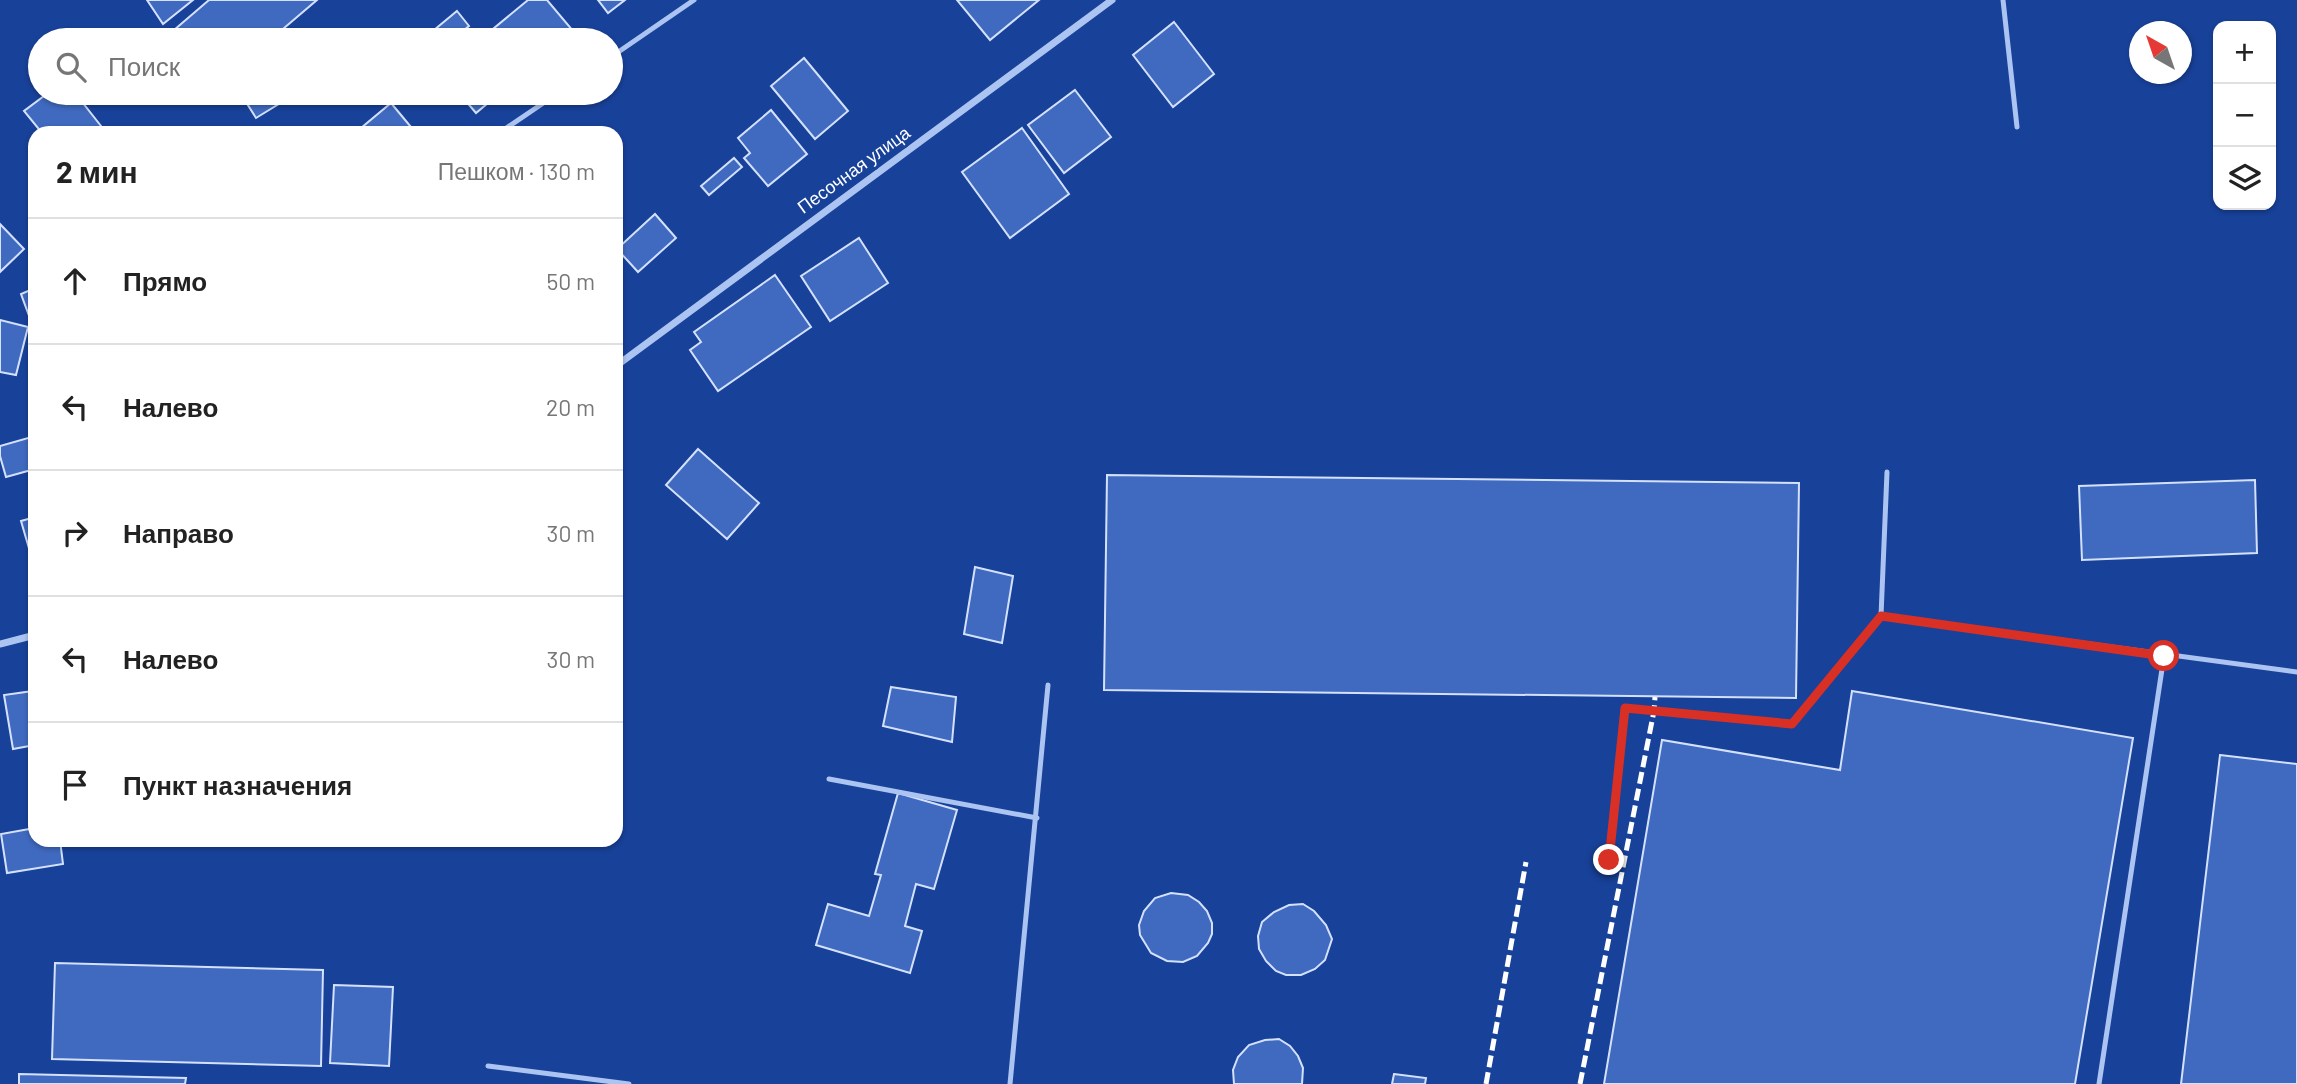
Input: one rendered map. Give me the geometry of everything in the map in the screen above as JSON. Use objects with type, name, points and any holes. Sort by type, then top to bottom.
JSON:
[{"type":"street","name":"Песочная улица","points":[[623,361],[1112,0]]},
{"type":"street","points":[[0,644],[28,637]]},
{"type":"lane","points":[[623,49],[694,0]]},
{"type":"lane","points":[[2003,0],[2017,127]]},
{"type":"lane","points":[[509,126],[540,105]]},
{"type":"lane","points":[[1609,860],[1625,708],[1792,724],[1881,616],[1887,472]]},
{"type":"lane","points":[[1881,616],[2297,672]]},
{"type":"lane","points":[[2099,1084],[2164,656]]},
{"type":"lane","points":[[1010,1084],[1048,685]]},
{"type":"lane","points":[[830,779],[1037,818]]},
{"type":"lane","points":[[488,1066],[629,1084]]},
{"type":"building","points":[[147,0],[193,0],[163,24]]},
{"type":"building","points":[[209,0],[317,0],[284,28],[176,28]]},
{"type":"building","points":[[528,0],[547,0],[571,28],[494,28]]},
{"type":"building","points":[[598,0],[625,0],[608,13]]},
{"type":"building","points":[[957,0],[1039,0],[990,40]]},
{"type":"building","points":[[457,11],[469,26],[466,28],[436,28]]},
{"type":"building","points":[[1174,22],[1214,74],[1173,107],[1133,55]]},
{"type":"building","points":[[804,58],[848,111],[815,139],[771,86]]},
{"type":"building","points":[[1075,90],[1111,137],[1064,173],[1028,125]]},
{"type":"building","points":[[32,105],[84,105],[101,126],[36,126],[24,111]]},
{"type":"building","points":[[248,105],[277,105],[256,118]]},
{"type":"building","points":[[389,105],[393,105],[410,126],[363,126]]},
{"type":"building","points":[[469,105],[486,105],[476,113]]},
{"type":"building","points":[[771,110],[807,154],[768,186],[744,158],[750,153],[738,138]]},
{"type":"building","points":[[1022,128],[1069,194],[1010,238],[962,172]]},
{"type":"building","points":[[734,158],[742,167],[709,195],[701,186]]},
{"type":"building","points":[[655,214],[676,238],[638,272],[623,256],[623,243]]},
{"type":"building","points":[[0,224],[24,249],[0,272]]},
{"type":"building","points":[[859,238],[888,283],[830,321],[801,276]]},
{"type":"building","points":[[775,275],[811,327],[718,391],[690,350],[701,342],[694,332]]},
{"type":"building","points":[[28,291],[28,313],[21,294]]},
{"type":"building","points":[[0,320],[28,327],[16,375],[0,372]]},
{"type":"building","points":[[28,438],[28,471],[6,477],[0,446]]},
{"type":"building","points":[[698,449],[759,503],[727,539],[666,485]]},
{"type":"building","points":[[1107,475],[1799,483],[1796,698],[1104,690]]},
{"type":"building","points":[[2255,480],[2257,553],[2082,560],[2079,486]]},
{"type":"building","points":[[28,519],[28,545],[21,521]]},
{"type":"building","points":[[975,567],[1013,576],[1002,643],[964,634]]},
{"type":"building","points":[[891,687],[956,697],[952,742],[883,726]]},
{"type":"building","points":[[1852,691],[2133,738],[2075,1084],[1604,1084],[1662,740],[1840,770]]},
{"type":"building","points":[[28,692],[28,746],[13,749],[4,695]]},
{"type":"building","points":[[2220,755],[2297,764],[2297,1084],[2181,1084]]},
{"type":"building","points":[[898,793],[957,810],[934,889],[916,884],[905,926],[922,931],[910,973],[816,945],[828,904],[869,916],[881,875],[875,874]]},
{"type":"building","points":[[28,829],[28,847],[61,847],[63,864],[7,873],[1,834]]},
{"type":"building","points":[[1171,893],[1188,895],[1199,902],[1212,923],[1212,934],[1208,943],[1197,956],[1183,962],[1167,961],[1151,953],[1140,935],[1139,925],[1144,911],[1155,898]]},
{"type":"building","points":[[1303,904],[1314,911],[1326,925],[1332,939],[1325,960],[1315,969],[1301,975],[1286,975],[1276,971],[1266,961],[1259,949],[1258,936],[1262,922],[1274,912],[1289,905]]},
{"type":"building","points":[[55,963],[323,970],[321,1066],[52,1059]]},
{"type":"building","points":[[334,985],[393,987],[389,1066],[330,1063]]},
{"type":"building","points":[[1279,1039],[1290,1046],[1298,1056],[1303,1068],[1302,1084],[1234,1084],[1233,1070],[1238,1057],[1249,1045]]},
{"type":"building","points":[[19,1074],[186,1078],[185,1084],[19,1084]]},
{"type":"building","points":[[1394,1074],[1426,1078],[1425,1084],[1392,1084]]},
{"type":"railway","points":[[1580,1084],[1655,697]]},
{"type":"railway","points":[[1486,1084],[1526,862]]},
{"type":"route","points":[[1609,860],[1625,708],[1792,724],[1881,616],[2164,656]]}]
